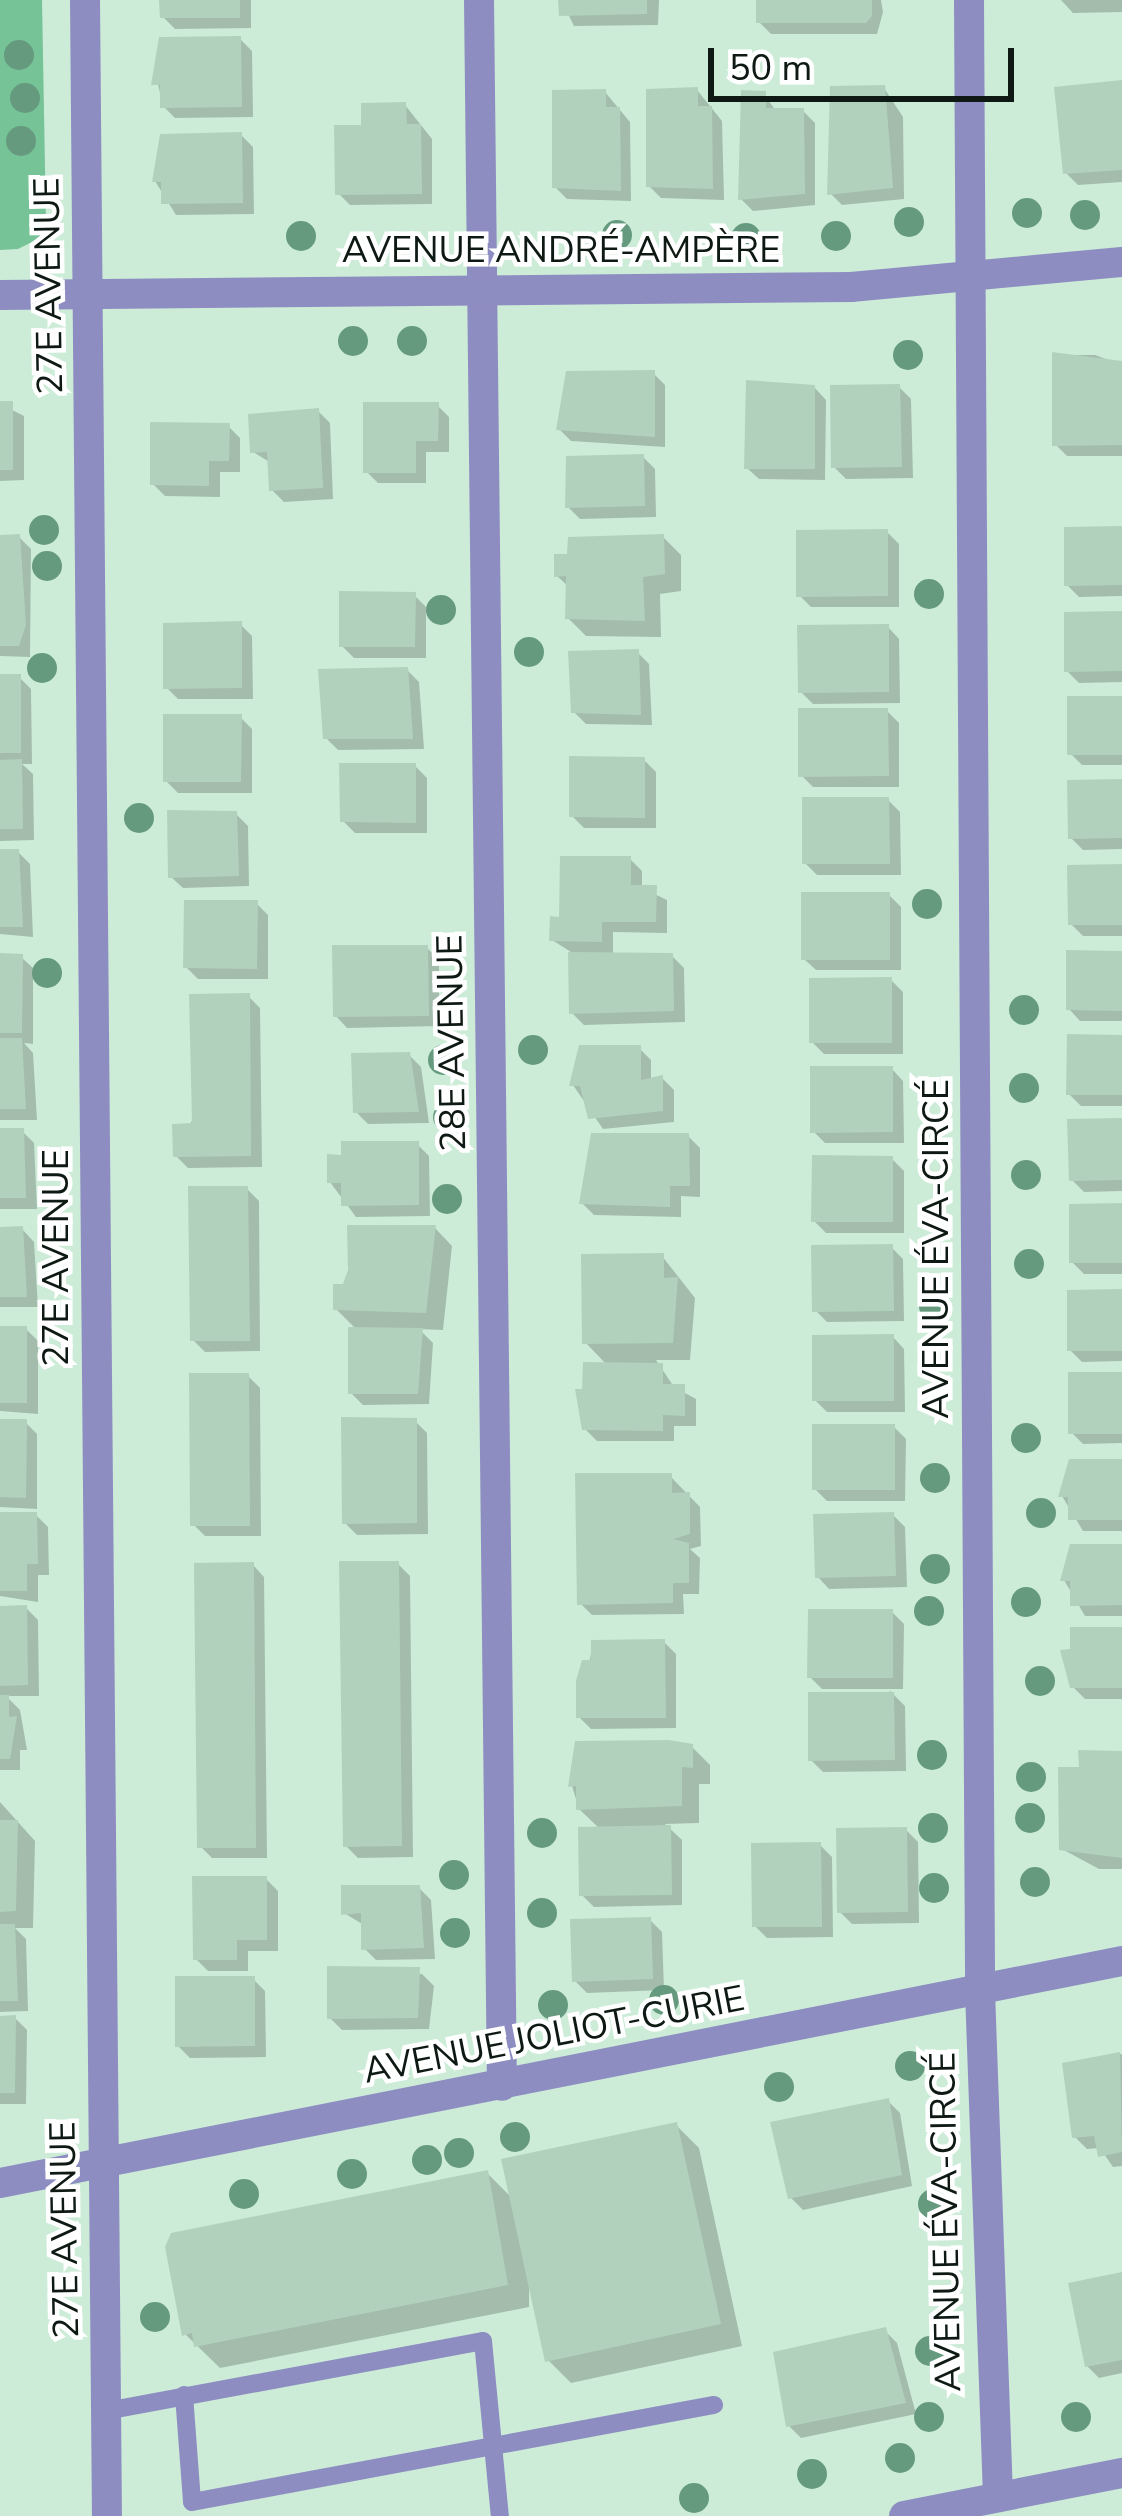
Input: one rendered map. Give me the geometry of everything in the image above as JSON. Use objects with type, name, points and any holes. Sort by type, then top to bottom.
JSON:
[{"type":"street","name":"27E AVENUE","points":[[85,0],[107,2516]]},
{"type":"street","name":"28E AVENUE","points":[[479,0],[502,2086]]},
{"type":"street","name":"AVENUE ÉVA-CIRCÉ","points":[[969,0],[980,1990],[998,2497]]},
{"type":"street","name":"AVENUE ANDRÉ-AMPÈRE","points":[[0,295],[851,287],[1122,262]]},
{"type":"street","name":"AVENUE JOLIOT-CURIE","points":[[0,2183],[1122,1961]]},
{"type":"street","points":[[904,2516],[1122,2473]]},
{"type":"lane","points":[[106,2411],[483,2341],[500,2516]]},
{"type":"lane","points":[[184,2396],[192,2502],[713,2405]]},
{"type":"green space","points":[[0,0],[42,0],[46,225],[40,238],[18,249],[0,250]]},
{"type":"building","points":[[159,0],[240,0],[240,18],[160,18]]},
{"type":"building","points":[[558,0],[647,0],[647,14],[559,16]]},
{"type":"building","points":[[756,0],[872,0],[872,16],[866,23],[756,23]]},
{"type":"building","points":[[241,36],[242,107],[160,108],[160,85],[151,85],[159,37]]},
{"type":"building","points":[[1122,80],[1122,170],[1063,174],[1054,87]]},
{"type":"building","points":[[885,85],[893,188],[827,195],[830,86]]},
{"type":"building","points":[[698,87],[698,106],[712,106],[713,189],[646,187],[646,89]]},
{"type":"building","points":[[606,89],[606,107],[620,107],[621,191],[552,188],[552,90]]},
{"type":"building","points":[[741,90],[766,91],[766,108],[804,108],[805,194],[738,200]]},
{"type":"building","points":[[406,102],[407,124],[421,124],[422,194],[335,195],[334,125],[361,125],[361,103]]},
{"type":"building","points":[[242,132],[243,203],[161,204],[161,182],[152,182],[160,134]]},
{"type":"building","points":[[1052,352],[1122,361],[1122,445],[1052,446]]},
{"type":"building","points":[[655,370],[655,437],[556,430],[566,371]]},
{"type":"building","points":[[746,380],[815,385],[815,469],[744,469]]},
{"type":"building","points":[[900,384],[902,467],[831,468],[830,385]]},
{"type":"building","points":[[0,401],[13,401],[13,470],[0,470]]},
{"type":"building","points":[[363,402],[439,402],[438,441],[416,441],[416,473],[363,473]]},
{"type":"building","points":[[319,408],[323,488],[269,491],[267,452],[250,453],[248,414]]},
{"type":"building","points":[[150,422],[230,423],[229,461],[209,461],[209,486],[150,485]]},
{"type":"building","points":[[644,454],[645,506],[565,508],[566,456]]},
{"type":"building","points":[[1122,526],[1122,585],[1064,586],[1064,527]]},
{"type":"building","points":[[888,529],[888,596],[796,597],[796,530]]},
{"type":"building","points":[[20,534],[26,625],[19,646],[0,646],[0,535]]},
{"type":"building","points":[[664,534],[665,574],[643,577],[645,621],[565,619],[566,576],[554,577],[554,554],[567,554],[568,537]]},
{"type":"building","points":[[339,591],[416,592],[415,647],[339,647]]},
{"type":"building","points":[[1122,611],[1122,671],[1064,672],[1064,612]]},
{"type":"building","points":[[242,621],[242,688],[163,689],[163,623]]},
{"type":"building","points":[[889,624],[889,692],[798,693],[797,625]]},
{"type":"building","points":[[639,649],[641,715],[571,713],[568,651]]},
{"type":"building","points":[[408,667],[413,739],[323,739],[318,669]]},
{"type":"building","points":[[0,674],[21,674],[21,753],[0,753]]},
{"type":"building","points":[[1067,696],[1122,696],[1122,755],[1067,755]]},
{"type":"building","points":[[798,708],[888,708],[889,776],[798,777]]},
{"type":"building","points":[[163,714],[242,714],[241,782],[163,782]]},
{"type":"building","points":[[569,756],[645,757],[645,818],[569,817]]},
{"type":"building","points":[[22,759],[23,829],[0,829],[0,760]]},
{"type":"building","points":[[339,763],[416,763],[416,823],[340,822]]},
{"type":"building","points":[[1122,779],[1122,838],[1068,839],[1067,780]]},
{"type":"building","points":[[802,797],[889,797],[890,864],[802,864]]},
{"type":"building","points":[[167,810],[237,811],[239,876],[168,878]]},
{"type":"building","points":[[0,849],[19,849],[23,927],[0,927]]},
{"type":"building","points":[[560,856],[631,856],[631,885],[657,885],[656,922],[602,922],[602,942],[549,941],[550,916],[559,917]]},
{"type":"building","points":[[1122,864],[1122,925],[1068,925],[1067,865]]},
{"type":"building","points":[[801,892],[890,892],[890,960],[801,960]]},
{"type":"building","points":[[184,900],[258,900],[257,969],[183,968]]},
{"type":"building","points":[[332,945],[428,945],[429,1016],[333,1017]]},
{"type":"building","points":[[1066,950],[1122,951],[1122,1011],[1066,1010]]},
{"type":"building","points":[[568,952],[673,953],[674,1011],[569,1014]]},
{"type":"building","points":[[0,953],[23,954],[22,1033],[0,1033]]},
{"type":"building","points":[[892,977],[892,1043],[809,1043],[809,978]]},
{"type":"building","points":[[250,993],[251,1156],[173,1157],[172,1124],[192,1123],[189,994]]},
{"type":"building","points":[[1067,1034],[1122,1035],[1122,1095],[1066,1095]]},
{"type":"building","points":[[0,1038],[22,1038],[26,1109],[0,1109]]},
{"type":"building","points":[[579,1045],[641,1045],[641,1080],[663,1075],[663,1111],[588,1119],[580,1086],[569,1086]]},
{"type":"building","points":[[410,1052],[419,1112],[353,1113],[351,1053]]},
{"type":"building","points":[[810,1066],[893,1066],[893,1132],[810,1133]]},
{"type":"building","points":[[1122,1118],[1122,1180],[1069,1181],[1067,1119]]},
{"type":"building","points":[[0,1128],[24,1128],[26,1198],[0,1198]]},
{"type":"building","points":[[591,1133],[689,1133],[690,1186],[670,1186],[670,1207],[579,1204]]},
{"type":"building","points":[[341,1141],[419,1141],[419,1205],[341,1206],[341,1183],[327,1183],[327,1154],[341,1155]]},
{"type":"building","points":[[812,1155],[893,1156],[893,1222],[811,1222]]},
{"type":"building","points":[[188,1186],[248,1186],[250,1341],[190,1341]]},
{"type":"building","points":[[1122,1203],[1122,1263],[1069,1263],[1069,1204]]},
{"type":"building","points":[[347,1225],[436,1225],[426,1313],[333,1310],[333,1284],[343,1284],[348,1270]]},
{"type":"building","points":[[23,1226],[27,1297],[0,1297],[0,1227]]},
{"type":"building","points":[[893,1244],[894,1311],[812,1312],[811,1245]]},
{"type":"building","points":[[664,1253],[664,1278],[678,1277],[673,1343],[582,1344],[581,1254]]},
{"type":"building","points":[[1122,1289],[1122,1351],[1067,1351],[1067,1290]]},
{"type":"building","points":[[0,1326],[27,1326],[27,1403],[0,1403]]},
{"type":"building","points":[[348,1327],[423,1328],[418,1394],[348,1394]]},
{"type":"building","points":[[894,1334],[894,1401],[812,1401],[812,1335]]},
{"type":"building","points":[[583,1362],[663,1363],[663,1384],[685,1384],[685,1416],[663,1415],[663,1431],[582,1430],[575,1389],[582,1389]]},
{"type":"building","points":[[1068,1372],[1122,1372],[1122,1434],[1068,1434]]},
{"type":"building","points":[[189,1373],[249,1373],[250,1526],[190,1526]]},
{"type":"building","points":[[341,1417],[417,1418],[417,1523],[342,1524]]},
{"type":"building","points":[[0,1419],[27,1419],[26,1498],[0,1497]]},
{"type":"building","points":[[812,1424],[895,1424],[895,1490],[812,1490]]},
{"type":"building","points":[[1069,1459],[1122,1459],[1122,1520],[1068,1520],[1068,1497],[1058,1497]]},
{"type":"building","points":[[575,1473],[672,1473],[672,1493],[690,1492],[690,1534],[673,1539],[689,1543],[689,1583],[673,1583],[673,1603],[577,1605]]},
{"type":"building","points":[[0,1512],[37,1512],[38,1564],[27,1564],[27,1591],[0,1591]]},
{"type":"building","points":[[894,1512],[896,1576],[815,1578],[813,1514]]},
{"type":"building","points":[[1070,1544],[1122,1544],[1122,1605],[1070,1606],[1070,1581],[1060,1581]]},
{"type":"building","points":[[339,1561],[399,1561],[402,1846],[343,1847]]},
{"type":"building","points":[[254,1562],[256,1848],[197,1848],[194,1563]]},
{"type":"building","points":[[27,1605],[28,1685],[0,1686],[0,1606]]},
{"type":"building","points":[[808,1609],[893,1609],[893,1678],[807,1678]]},
{"type":"building","points":[[1070,1627],[1122,1627],[1122,1688],[1070,1688],[1060,1650],[1070,1649]]},
{"type":"building","points":[[665,1639],[666,1718],[576,1718],[576,1681],[582,1660],[591,1660],[591,1640]]},
{"type":"building","points":[[808,1692],[894,1692],[895,1760],[808,1761]]},
{"type":"building","points":[[0,1695],[9,1695],[9,1717],[17,1716],[10,1759],[0,1759]]},
{"type":"building","points":[[575,1741],[693,1744],[693,1768],[682,1767],[682,1806],[576,1810],[576,1786],[568,1787]]},
{"type":"building","points":[[1078,1750],[1122,1751],[1122,1858],[1059,1850],[1058,1767],[1079,1767]]},
{"type":"building","points":[[0,1820],[18,1820],[16,1911],[0,1912]]},
{"type":"building","points":[[671,1825],[672,1895],[579,1896],[578,1827]]},
{"type":"building","points":[[907,1827],[908,1912],[837,1913],[836,1828]]},
{"type":"building","points":[[821,1842],[822,1927],[752,1927],[751,1843]]},
{"type":"building","points":[[192,1876],[267,1876],[267,1940],[237,1940],[237,1960],[193,1960]]},
{"type":"building","points":[[341,1885],[420,1885],[424,1948],[361,1950],[361,1913],[341,1915]]},
{"type":"building","points":[[651,1917],[653,1979],[572,1982],[570,1919]]},
{"type":"building","points":[[0,1924],[15,1924],[18,2001],[0,2001]]},
{"type":"building","points":[[327,1966],[420,1967],[418,2018],[327,2019]]},
{"type":"building","points":[[175,1976],[255,1976],[255,2046],[175,2047]]},
{"type":"building","points":[[16,2015],[15,2093],[0,2093],[0,2016]]},
{"type":"building","points":[[1120,2052],[1122,2152],[1098,2157],[1094,2136],[1072,2138],[1062,2063]]},
{"type":"building","points":[[889,2098],[902,2175],[788,2199],[770,2122]]},
{"type":"building","points":[[677,2122],[721,2324],[545,2362],[501,2159]]},
{"type":"building","points":[[488,2170],[508,2285],[194,2347],[192,2333],[182,2336],[165,2247],[171,2233]]},
{"type":"building","points":[[1122,2272],[1122,2360],[1085,2367],[1068,2283]]},
{"type":"building","points":[[886,2327],[906,2403],[786,2427],[773,2352]]}]
